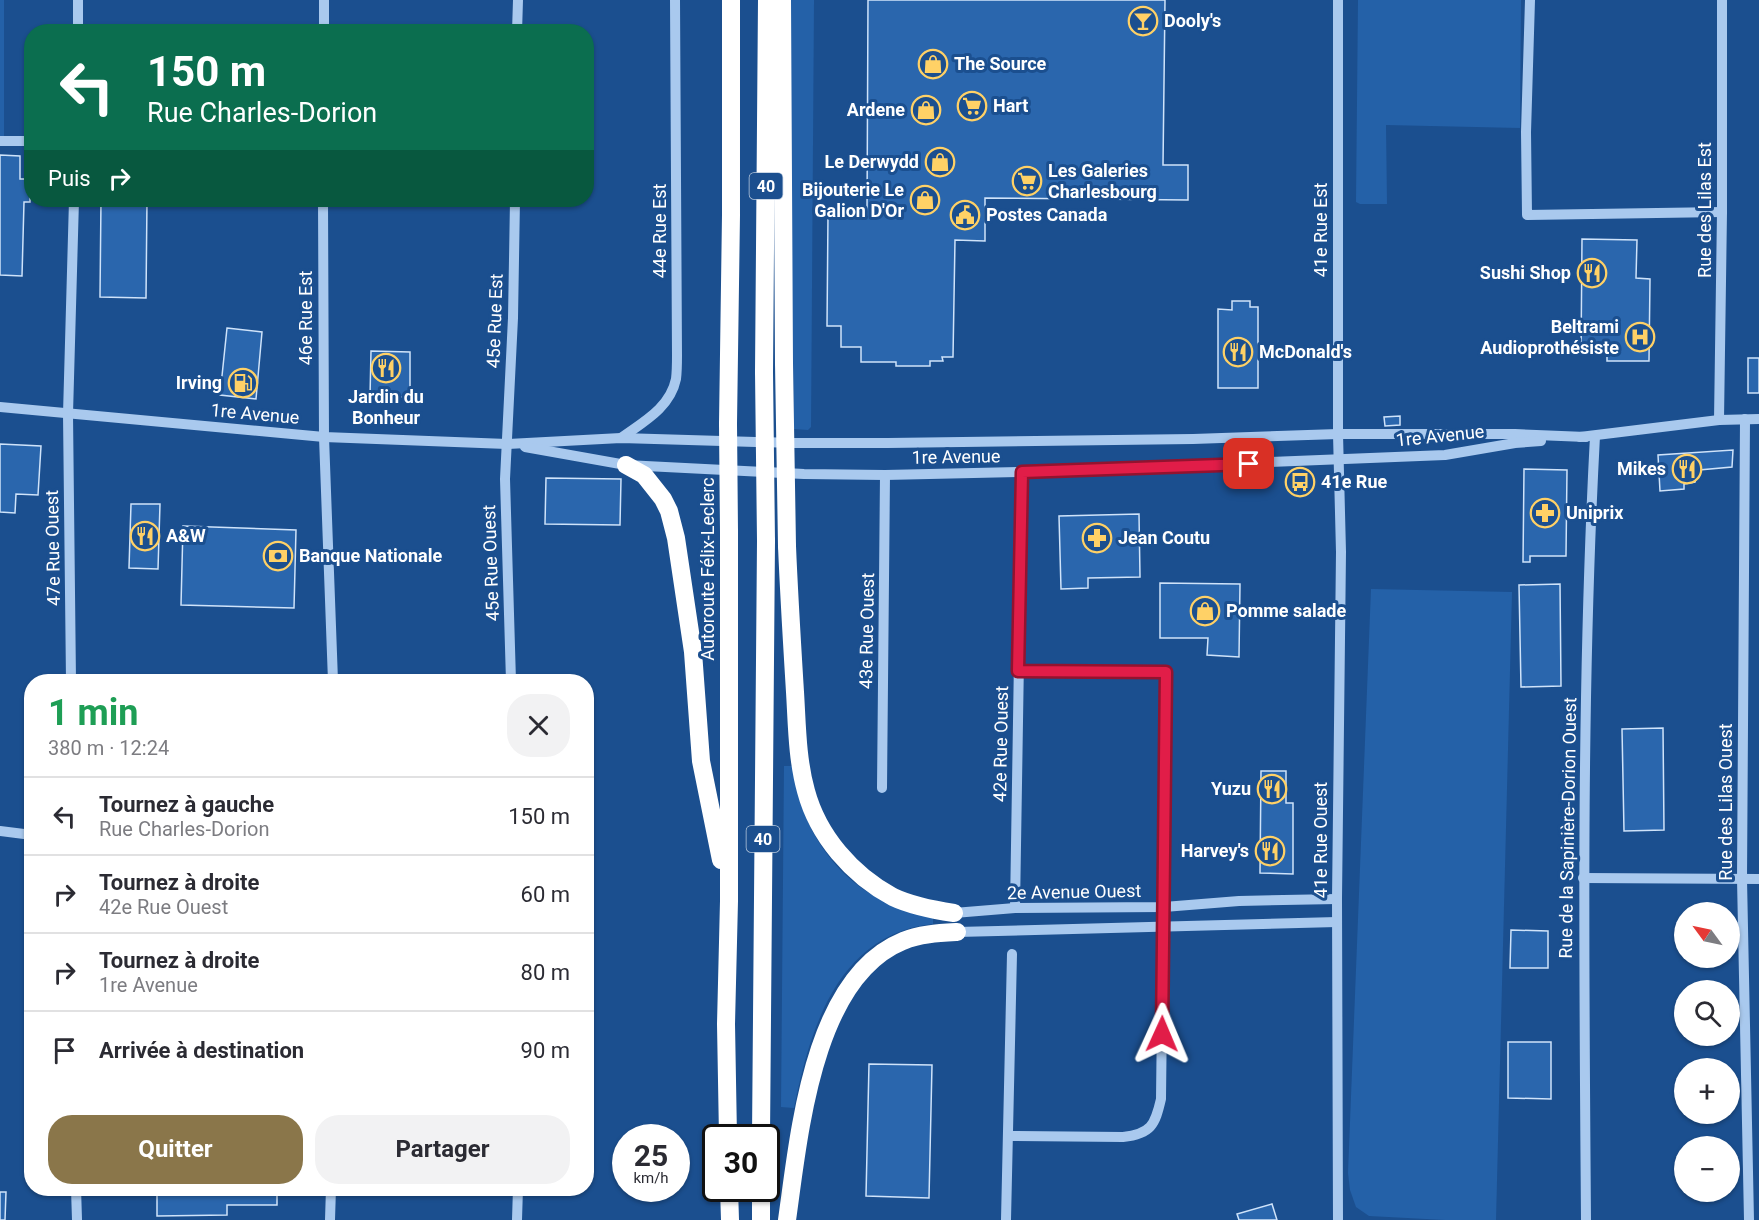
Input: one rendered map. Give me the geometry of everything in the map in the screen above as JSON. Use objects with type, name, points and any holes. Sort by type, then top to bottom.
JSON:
[{"type":"highway","points":[[720,0],[731,57]]},
{"type":"highway","name":"Autoroute Félix-Leclerc","points":[[728,1124],[726,1024],[729,902],[728,368],[731,0]]},
{"type":"highway","name":"40","points":[[761,1124],[766,541],[767,0]]},
{"type":"highway","points":[[782,0],[787,546],[798,737],[806,790],[817,822],[839,854],[868,880],[894,897],[925,908],[954,913]]},
{"type":"highway","points":[[626,465],[644,475],[663,499],[669,511],[676,538],[693,652],[701,761],[729,902]]},
{"type":"highway","points":[[787,1220],[798,1142],[814,1067],[834,1012],[853,980],[879,955],[903,940],[931,934],[957,932]]},
{"type":"highway","points":[[761,1202],[761,1220]]},
{"type":"street","points":[[78,0],[78,24]]},
{"type":"street","points":[[324,0],[324,24]]},
{"type":"street","points":[[517,24],[518,0]]},
{"type":"street","name":"44e Rue Est","points":[[621,438],[657,412],[669,398],[676,380],[675,0]]},
{"type":"street","name":"41e Rue Est","points":[[1338,0],[1338,434],[1340,460]]},
{"type":"street","points":[[1530,0],[1526,132],[1527,215],[1722,212]]},
{"type":"street","name":"Rue des Lilas Est","points":[[1719,420],[1722,0]]},
{"type":"street","points":[[0,141],[24,141]]},
{"type":"street","name":"47e Rue Ouest","points":[[71,674],[68,414],[74,207]]},
{"type":"street","name":"46e Rue Est","points":[[323,207],[324,437],[333,674]]},
{"type":"street","name":"45e Rue Est","points":[[507,444],[513,318],[514,207]]},
{"type":"street","name":"1re Avenue","points":[[0,407],[324,437],[507,444],[621,438],[888,443],[1181,440],[1338,434],[1591,436]]},
{"type":"street","name":"Rue des Lilas Ouest","points":[[1745,419],[1742,879],[1749,1220]]},
{"type":"street","name":"1re Avenue","points":[[507,444],[626,465],[804,474],[885,475],[1022,472],[1445,455],[1515,443],[1719,420],[1759,419]]},
{"type":"street","name":"Rue de la Sapinière-Dorion Ouest","points":[[1586,1220],[1583,878],[1591,436]]},
{"type":"street","name":"45e Rue Ouest","points":[[507,444],[504,479],[511,674]]},
{"type":"street","name":"41e Rue Ouest","points":[[1338,1220],[1337,899],[1340,460]]},
{"type":"street","name":"42e Rue Ouest","points":[[1015,908],[1022,472]]},
{"type":"street","name":"43e Rue Ouest","points":[[882,788],[885,475]]},
{"type":"street","points":[[1009,1136],[1124,1137],[1139,1135],[1151,1127],[1157,1117],[1161,1099],[1166,672],[1018,671]]},
{"type":"street","points":[[0,831],[24,834]]},
{"type":"street","points":[[1583,878],[1759,879]]},
{"type":"street","name":"2e Avenue Ouest","points":[[954,913],[1015,908],[1164,907],[1337,899]]},
{"type":"street","name":"2e Avenue Ouest","points":[[957,932],[1337,922]]},
{"type":"street","points":[[1006,1220],[1012,954]]},
{"type":"street","points":[[76,1196],[77,1220]]},
{"type":"street","points":[[330,1220],[331,1196]]},
{"type":"street","points":[[518,1196],[518,1220]]},
{"type":"shaded area","points":[[0,0],[4,0],[4,141],[0,141]]},
{"type":"shaded area","points":[[788,0],[814,0],[811,427],[808,430],[794,429]]},
{"type":"shaded area","points":[[1358,0],[1521,0],[1520,128],[1386,125],[1387,204],[1356,202]]},
{"type":"shaded area","points":[[1371,589],[1512,592],[1496,1220],[1369,1216],[1356,1207],[1350,1190],[1348,1173]]},
{"type":"shaded area","points":[[784,766],[793,766],[807,820],[822,846],[841,871],[864,890],[877,897],[933,918],[933,924],[900,931],[873,946],[851,966],[834,990],[820,1017],[809,1047],[794,1108],[781,1107]]},
{"type":"building","name":"Les Galeries Charlesbourg","points":[[868,0],[1165,0],[1163,165],[1188,165],[1188,200],[985,198],[985,241],[955,240],[953,357],[942,357],[943,361],[930,361],[930,366],[896,366],[896,362],[861,362],[861,347],[841,347],[841,326],[827,326],[828,215],[867,215]]},
{"type":"building","points":[[0,155],[20,156],[20,179],[24,179],[22,276],[0,275]]},
{"type":"building","points":[[101,207],[147,207],[146,298],[100,297]]},
{"type":"building","points":[[1582,239],[1637,240],[1636,278],[1650,279],[1649,361],[1607,361],[1607,354],[1581,354]]},
{"type":"building","points":[[1232,301],[1250,301],[1250,307],[1258,307],[1258,388],[1218,388],[1218,309],[1232,310]]},
{"type":"building","points":[[227,328],[262,332],[256,399],[220,395]]},
{"type":"building","points":[[371,351],[410,352],[410,397],[370,397]]},
{"type":"building","points":[[1748,358],[1759,358],[1759,393],[1748,393]]},
{"type":"building","points":[[1400,416],[1400,425],[1385,426],[1384,417]]},
{"type":"building","points":[[0,444],[41,446],[38,495],[16,494],[15,513],[0,512]]},
{"type":"building","name":"Mikes","points":[[1733,450],[1732,467],[1699,470],[1695,482],[1684,484],[1684,489],[1660,491],[1658,455]]},
{"type":"building","name":"Uniprix","points":[[1524,469],[1567,470],[1566,556],[1530,556],[1530,562],[1523,562]]},
{"type":"building","points":[[546,478],[621,479],[620,525],[545,524]]},
{"type":"building","name":"A&W","points":[[131,504],[160,504],[158,569],[129,568]]},
{"type":"building","points":[[1139,514],[1140,577],[1088,578],[1088,588],[1061,589],[1059,516]]},
{"type":"building","points":[[183,526],[296,530],[294,608],[181,605]]},
{"type":"building","points":[[1160,583],[1240,584],[1239,657],[1207,655],[1208,638],[1160,638]]},
{"type":"building","points":[[1560,584],[1561,686],[1521,687],[1519,585]]},
{"type":"building","points":[[1663,728],[1664,830],[1624,831],[1622,729]]},
{"type":"building","points":[[1261,771],[1286,771],[1286,803],[1293,803],[1293,874],[1260,873]]},
{"type":"building","points":[[1511,930],[1548,931],[1548,968],[1510,968]]},
{"type":"building","points":[[1508,1042],[1551,1042],[1551,1099],[1508,1098]]},
{"type":"building","points":[[869,1064],[932,1065],[929,1198],[866,1196]]},
{"type":"building","points":[[0,1192],[6,1192],[5,1220],[0,1220]]},
{"type":"building","points":[[157,1196],[277,1196],[277,1205],[227,1205],[227,1215],[157,1216]]},
{"type":"building","points":[[1272,1204],[1277,1220],[1239,1220],[1237,1214]]},
{"type":"place","name":"Dooly's","points":[[1143,21]]},
{"type":"place","name":"The Source","points":[[933,64]]},
{"type":"place","name":"Hart","points":[[972,106]]},
{"type":"place","name":"Ardene","points":[[926,110]]},
{"type":"place","name":"Le Derwydd","points":[[940,162]]},
{"type":"place","name":"Les Galeries Charlesbourg","points":[[1027,181]]},
{"type":"place","name":"Bijouterie Le Galion D'Or","points":[[925,200]]},
{"type":"place","name":"Postes Canada","points":[[965,215]]},
{"type":"place","name":"Sushi Shop","points":[[1592,273]]},
{"type":"place","name":"Beltrami Audioprothésiste","points":[[1640,337]]},
{"type":"place","name":"McDonald's","points":[[1238,352]]},
{"type":"place","name":"Jardin du Bonheur","points":[[386,368]]},
{"type":"place","name":"Irving","points":[[243,383]]},
{"type":"place","name":"Mikes","points":[[1687,469]]},
{"type":"place","name":"41e Rue","points":[[1300,482]]},
{"type":"place","name":"Uniprix","points":[[1545,513]]},
{"type":"place","name":"A&W","points":[[145,536]]},
{"type":"place","name":"Jean Coutu","points":[[1097,538]]},
{"type":"place","name":"Banque Nationale","points":[[278,556]]},
{"type":"place","name":"Pomme salade","points":[[1205,611]]},
{"type":"place","name":"Yuzu","points":[[1272,789]]},
{"type":"place","name":"Harvey's","points":[[1270,851]]},
{"type":"route","points":[[1162,1034],[1166,672],[1018,671],[1022,472],[1249,464]]}]
